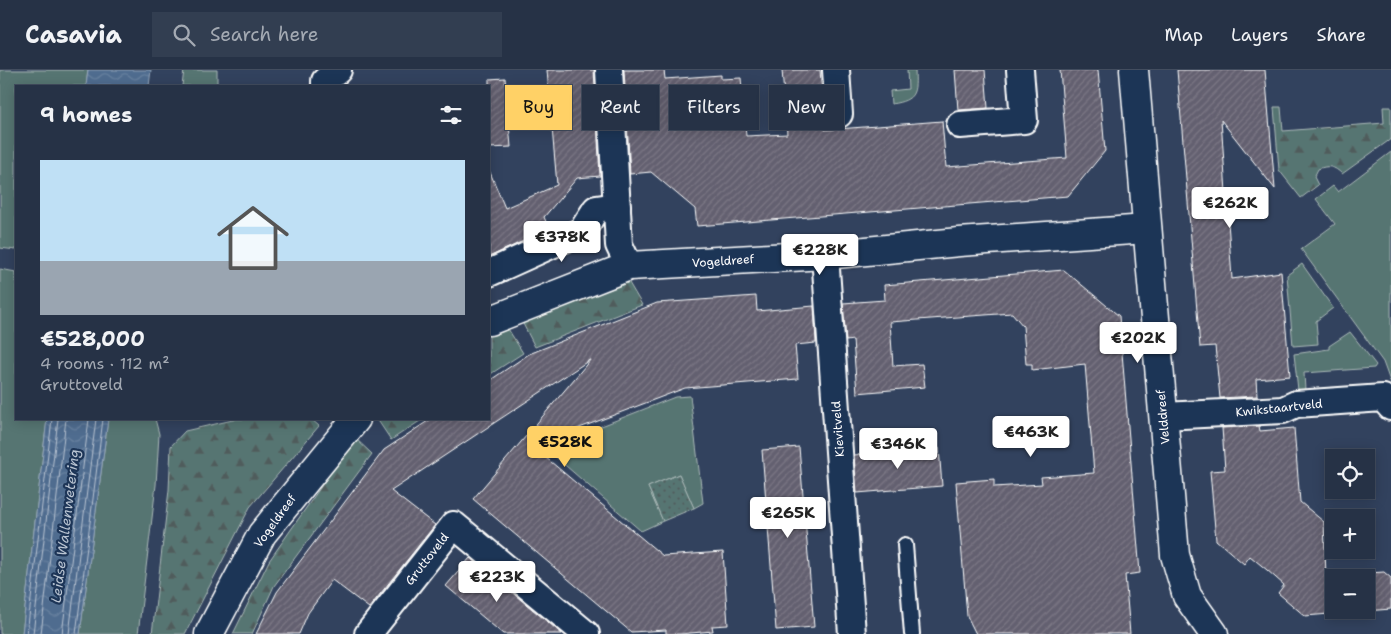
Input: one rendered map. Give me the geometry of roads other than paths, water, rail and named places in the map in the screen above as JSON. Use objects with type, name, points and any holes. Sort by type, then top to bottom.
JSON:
[{"type":"street","points":[[325,85],[325,81],[338,70]]},
{"type":"street","points":[[609,70],[620,245],[629,266]]},
{"type":"street","points":[[836,70],[837,85]]},
{"type":"street","points":[[960,125],[1024,120],[1020,70]]},
{"type":"street","name":"Velddreef","points":[[1134,70],[1175,555],[1187,596],[1214,634]]},
{"type":"street","points":[[490,274],[582,231],[596,209],[617,206]]},
{"type":"street","name":"Vogeldreef","points":[[490,322],[629,266],[825,254],[959,242],[1147,230]]},
{"type":"street","name":"Kievitveld","points":[[825,254],[852,634]]},
{"type":"street","name":"Kwikstaartveld","points":[[1164,416],[1283,410],[1296,404],[1383,398],[1391,408]]},
{"type":"street","name":"Vogeldreef","points":[[209,634],[212,624],[262,534],[355,420]]},
{"type":"street","name":"Gruttoveld","points":[[368,634],[454,525],[586,634]]},
{"type":"lane","points":[[905,545],[912,634]]},
{"type":"water","points":[[88,70],[151,70],[149,85],[86,85]]},
{"type":"water","name":"Leidse Wallenwetering","points":[[47,420],[108,420],[80,634],[22,634]]}]
